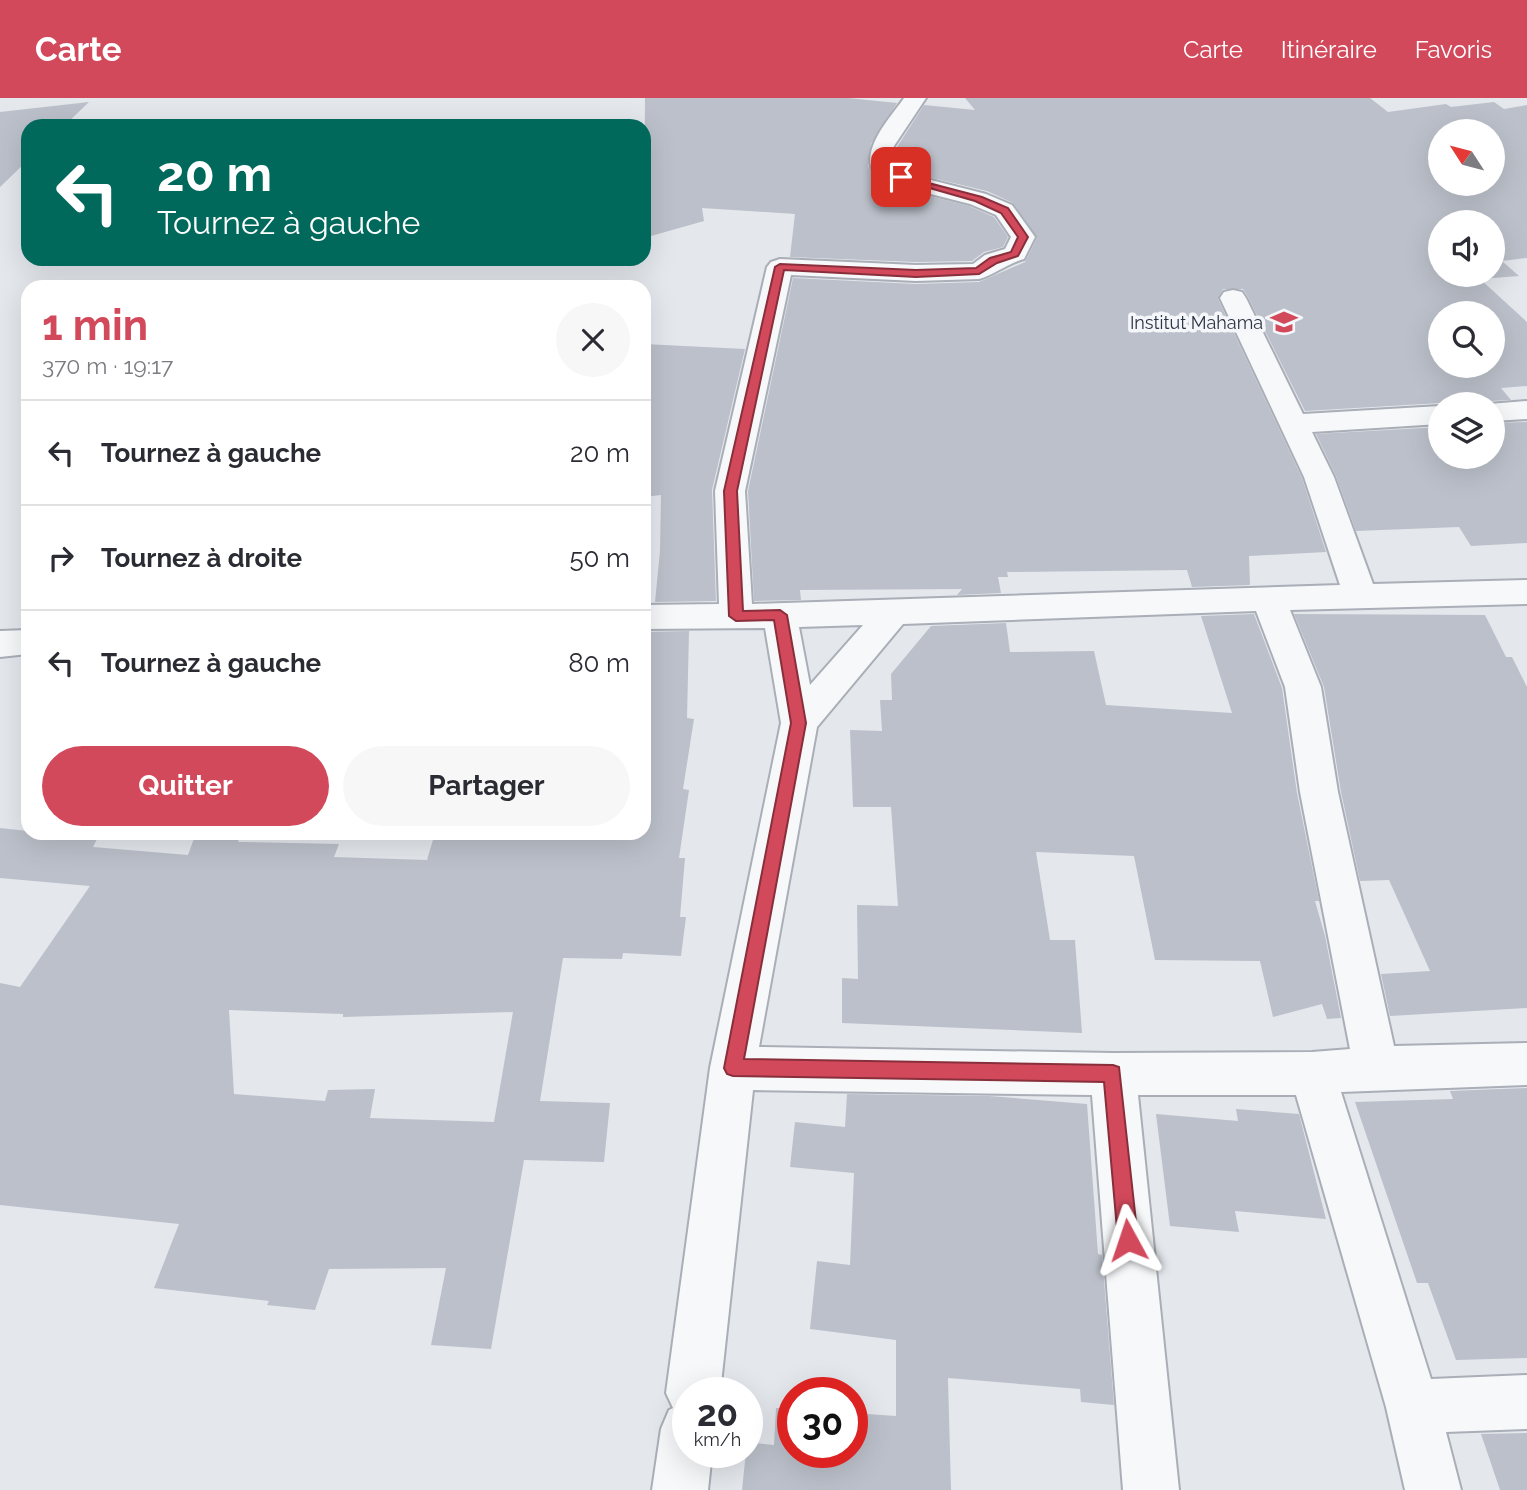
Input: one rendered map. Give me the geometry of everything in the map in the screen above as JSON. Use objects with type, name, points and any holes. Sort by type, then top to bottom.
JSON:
[{"type":"street","points":[[736,616],[730,491],[780,267],[916,274],[979,271],[994,260],[1015,254],[1023,237],[1004,211],[978,199],[919,184],[883,170],[883,146],[915,98]]},
{"type":"street","points":[[1233,298],[1319,477],[1360,595]]},
{"type":"street","points":[[1505,411],[1527,410]]},
{"type":"street","points":[[1293,424],[1428,416]]},
{"type":"street","points":[[651,617],[892,614],[1268,598],[1527,592]]},
{"type":"street","points":[[1268,598],[1303,687],[1319,792],[1376,1068]]},
{"type":"street","points":[[799,723],[892,614]]},
{"type":"street","points":[[694,1377],[733,1068],[799,723],[780,615]]},
{"type":"street","points":[[0,644],[21,642]]},
{"type":"street","points":[[733,1068],[1113,1074],[1312,1073],[1376,1068],[1527,1064]]},
{"type":"street","points":[[1312,1073],[1413,1407],[1433,1490]]},
{"type":"street","points":[[1113,1074],[1150,1490]]},
{"type":"street","points":[[1413,1407],[1527,1402]]},
{"type":"street","points":[[680,1490],[683,1468]]},
{"type":"building","points":[[645,98],[848,98],[897,103],[871,144],[868,166],[873,176],[910,191],[969,206],[994,217],[1008,237],[1003,247],[984,252],[972,261],[916,262],[790,257],[795,214],[702,208],[704,221],[651,236],[651,119],[645,119]]},
{"type":"building","points":[[965,98],[1370,98],[1388,112],[1446,104],[1451,107],[1494,102],[1504,109],[1527,105],[1527,258],[1505,261],[1505,210],[1428,210],[1428,287],[1489,287],[1504,301],[1428,301],[1428,378],[1505,378],[1505,302],[1527,322],[1527,386],[1501,388],[1504,392],[1428,392],[1428,404],[1305,411],[1243,289],[1223,289],[1218,299],[1302,478],[1326,552],[1249,556],[1250,585],[1192,587],[1187,570],[1007,572],[1008,577],[998,577],[1001,593],[957,595],[962,589],[800,590],[801,600],[754,601],[748,491],[793,278],[916,284],[979,282],[1025,262],[1037,238],[1013,203],[987,191],[928,177],[897,164],[897,147],[924,105],[975,110]]},
{"type":"building","points":[[89,102],[71,119],[21,119],[21,167],[0,187],[0,112]]},
{"type":"building","points":[[1505,264],[1519,276],[1505,277]]},
{"type":"building","points":[[651,344],[745,349],[712,490],[716,601],[655,602],[660,551],[661,495],[651,496]]},
{"type":"building","points":[[1527,422],[1527,543],[1471,546],[1459,527],[1356,531],[1336,476],[1316,434],[1428,428],[1428,469],[1505,469],[1505,423]]},
{"type":"building","points":[[1254,614],[1282,688],[1297,793],[1319,901],[1315,901],[1325,936],[1341,1018],[1327,1019],[1322,1004],[1273,1017],[1260,961],[1155,960],[1134,856],[1036,852],[1050,940],[1075,940],[1082,1033],[842,1023],[842,978],[858,979],[857,905],[898,906],[891,807],[853,807],[850,730],[882,731],[880,700],[892,700],[891,674],[931,626],[1006,623],[1010,652],[1094,651],[1106,705],[1232,713],[1201,616]]},
{"type":"building","points":[[1294,614],[1485,615],[1506,657],[1512,657],[1527,687],[1527,1008],[1390,1016],[1381,974],[1430,971],[1389,880],[1360,881],[1341,792],[1324,687]]},
{"type":"building","points":[[689,631],[687,718],[694,719],[683,789],[689,790],[679,858],[685,858],[680,917],[686,917],[681,956],[623,953],[622,959],[563,958],[540,1101],[610,1103],[604,1162],[524,1160],[491,1349],[431,1345],[446,1268],[329,1269],[315,1310],[267,1305],[269,1301],[154,1288],[179,1224],[0,1205],[0,983],[20,987],[90,886],[0,878],[0,828],[21,830],[21,840],[96,840],[93,847],[188,855],[193,840],[239,840],[238,842],[339,844],[334,857],[427,860],[433,840],[651,840],[651,632]],"holes":[[[229,1010],[343,1014],[343,1017],[513,1012],[494,1122],[370,1118],[375,1089],[328,1090],[325,1101],[234,1094]]]},
{"type":"building","points":[[1527,1088],[1527,1358],[1456,1360],[1428,1283],[1417,1283],[1355,1102],[1453,1099],[1450,1091]]},
{"type":"building","points":[[847,1094],[989,1096],[1087,1104],[1098,1254],[1102,1255],[1114,1405],[1081,1402],[1080,1389],[948,1378],[951,1490],[742,1490],[744,1468],[763,1468],[763,1444],[774,1445],[776,1408],[777,1468],[868,1468],[868,1414],[896,1416],[896,1340],[810,1329],[817,1261],[850,1265],[854,1173],[790,1167],[795,1122],[845,1127]]},
{"type":"building","points":[[1236,1109],[1299,1114],[1326,1219],[1235,1211],[1239,1232],[1170,1226],[1156,1114],[1238,1121]]},
{"type":"building","points":[[1527,1433],[1527,1490],[1500,1490],[1481,1434]]},
{"type":"place","name":"Institut Mahama","points":[[1284,322]]},
{"type":"route","points":[[901,177],[978,199],[1004,211],[1023,237],[1015,254],[994,260],[979,271],[916,274],[780,267],[730,491],[736,616],[780,615],[799,723],[733,1068],[1113,1074],[1128,1240]]}]
